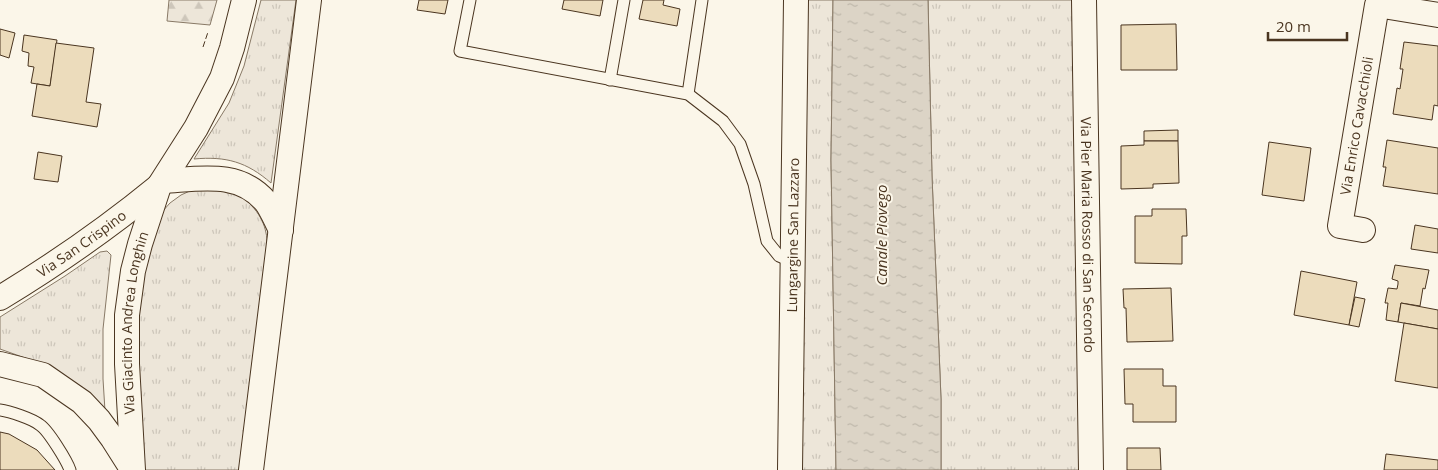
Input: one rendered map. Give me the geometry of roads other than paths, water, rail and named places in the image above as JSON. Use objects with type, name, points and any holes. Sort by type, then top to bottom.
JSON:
[{"type":"street","name":"Via Giacinto Andrea Longhin","points":[[132,470],[126,364],[127,315],[133,272],[140,244],[161,184],[196,128],[222,78],[244,0]]},
{"type":"street","points":[[251,470],[309,0]]},
{"type":"street","name":"Lungargine San Lazzaro","points":[[790,470],[796,0]]},
{"type":"street","name":"Via Pier Maria Rosso di San Secondo","points":[[1084,0],[1091,470]]},
{"type":"street","name":"Via Enrico Cavacchioli","points":[[1363,230],[1340,226],[1377,5],[1438,14]]},
{"type":"street","points":[[161,184],[214,178],[236,182],[254,190],[267,204],[281,230]]},
{"type":"street","name":"Via San Crispino","points":[[0,298],[75,250],[120,218],[161,184]]},
{"type":"street","points":[[0,364],[43,375],[82,402],[103,426],[132,470]]},
{"type":"lane","points":[[470,0],[460,51],[688,94],[723,121],[740,144],[754,184],[767,241],[779,256],[793,262]]},
{"type":"lane","points":[[610,80],[624,0]]},
{"type":"lane","points":[[688,94],[702,0]]},
{"type":"lane","points":[[0,410],[7,410],[41,425],[67,461],[70,470]]},
{"type":"water","name":"Canale Piovego","points":[[833,0],[928,0],[932,176],[941,399],[941,470],[836,470],[831,160]]}]
